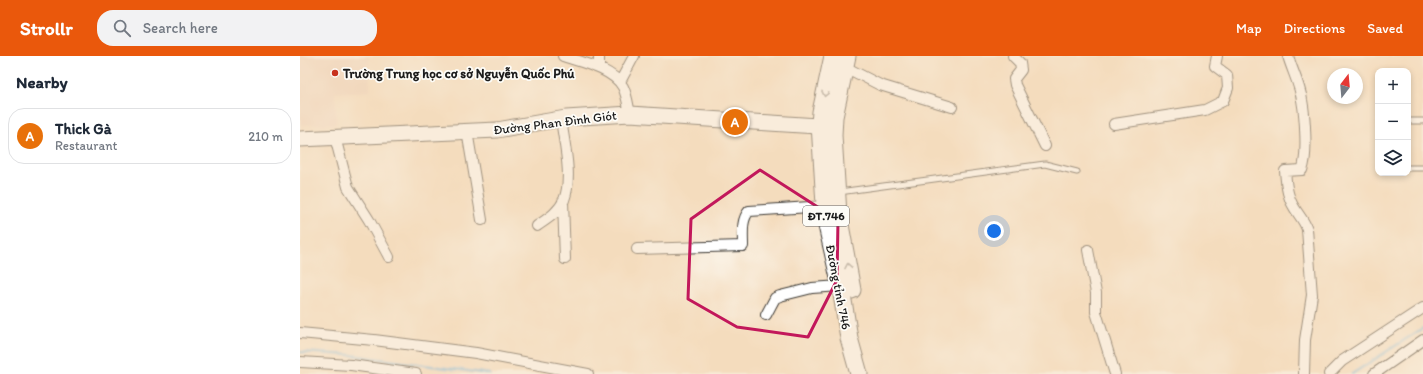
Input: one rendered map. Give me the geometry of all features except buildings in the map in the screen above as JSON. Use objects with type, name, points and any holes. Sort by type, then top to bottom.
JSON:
[{"type":"main road","name":"Đường tỉnh 746","points":[[842,60],[821,112],[827,127],[837,192],[838,214],[852,286],[859,336],[860,374]]},
{"type":"main road","name":"Đường tỉnh 746","points":[[827,127],[825,206],[831,246],[849,338],[860,374]]},
{"type":"street","points":[[563,56],[599,68],[616,78],[620,82],[626,95],[630,114]]},
{"type":"street","points":[[599,56],[599,68]]},
{"type":"street","points":[[620,82],[634,56]]},
{"type":"street","points":[[1013,56],[1020,63],[1020,70],[1014,79],[1015,85],[1045,146]]},
{"type":"street","points":[[1114,124],[1205,110],[1223,100],[1228,88],[1227,75],[1215,66],[1217,56]]},
{"type":"street","points":[[1288,56],[1302,99],[1304,134],[1304,165],[1302,170],[1285,171],[1289,197],[1298,214],[1305,222],[1307,229],[1312,295],[1305,340],[1304,374]]},
{"type":"street","points":[[842,60],[880,85],[952,106]]},
{"type":"street","name":"Đường Phan Đình Giót","points":[[300,139],[497,130],[560,119],[630,114],[827,127]]},
{"type":"street","points":[[560,119],[567,172],[567,188],[563,201],[565,259]]},
{"type":"street","points":[[467,131],[482,220]]},
{"type":"street","points":[[335,137],[348,187],[369,220],[389,257]]},
{"type":"street","points":[[537,226],[552,215],[563,201]]},
{"type":"street","points":[[636,248],[743,246],[743,224],[745,215],[749,211],[825,206]]},
{"type":"street","points":[[1088,250],[1096,293],[1096,312],[1115,374]]},
{"type":"street","points":[[766,315],[775,298],[780,296],[812,288],[840,286]]},
{"type":"street","points":[[1329,374],[1342,361],[1423,308]]},
{"type":"street","points":[[300,333],[476,353],[588,374]]},
{"type":"street","points":[[1374,374],[1423,340]]},
{"type":"street","points":[[300,362],[351,365],[416,374]]},
{"type":"lane","points":[[1411,121],[1423,121]]},
{"type":"lane","points":[[837,192],[1045,164],[1077,172]]},
{"type":"lane","points":[[1411,168],[1423,168]]},
{"type":"highlighted area","points":[[760,170],[838,220],[837,280],[808,337],[737,327],[688,299],[691,219]]},
{"type":"shaded area","name":"Trường Trung học cơ sở Nguyễn Quốc Phú","points":[[300,56],[369,56],[370,91],[335,93],[336,124],[300,125]]},
{"type":"waterway","points":[[1352,374],[1423,328]]},
{"type":"waterway","points":[[300,352],[351,355],[490,374]]},
{"type":"place","name":"Trường Trung học cơ sở Nguyễn Quốc Phú","points":[[335,73]]},
{"type":"place","name":"Thick Gà","points":[[735,122]]}]
